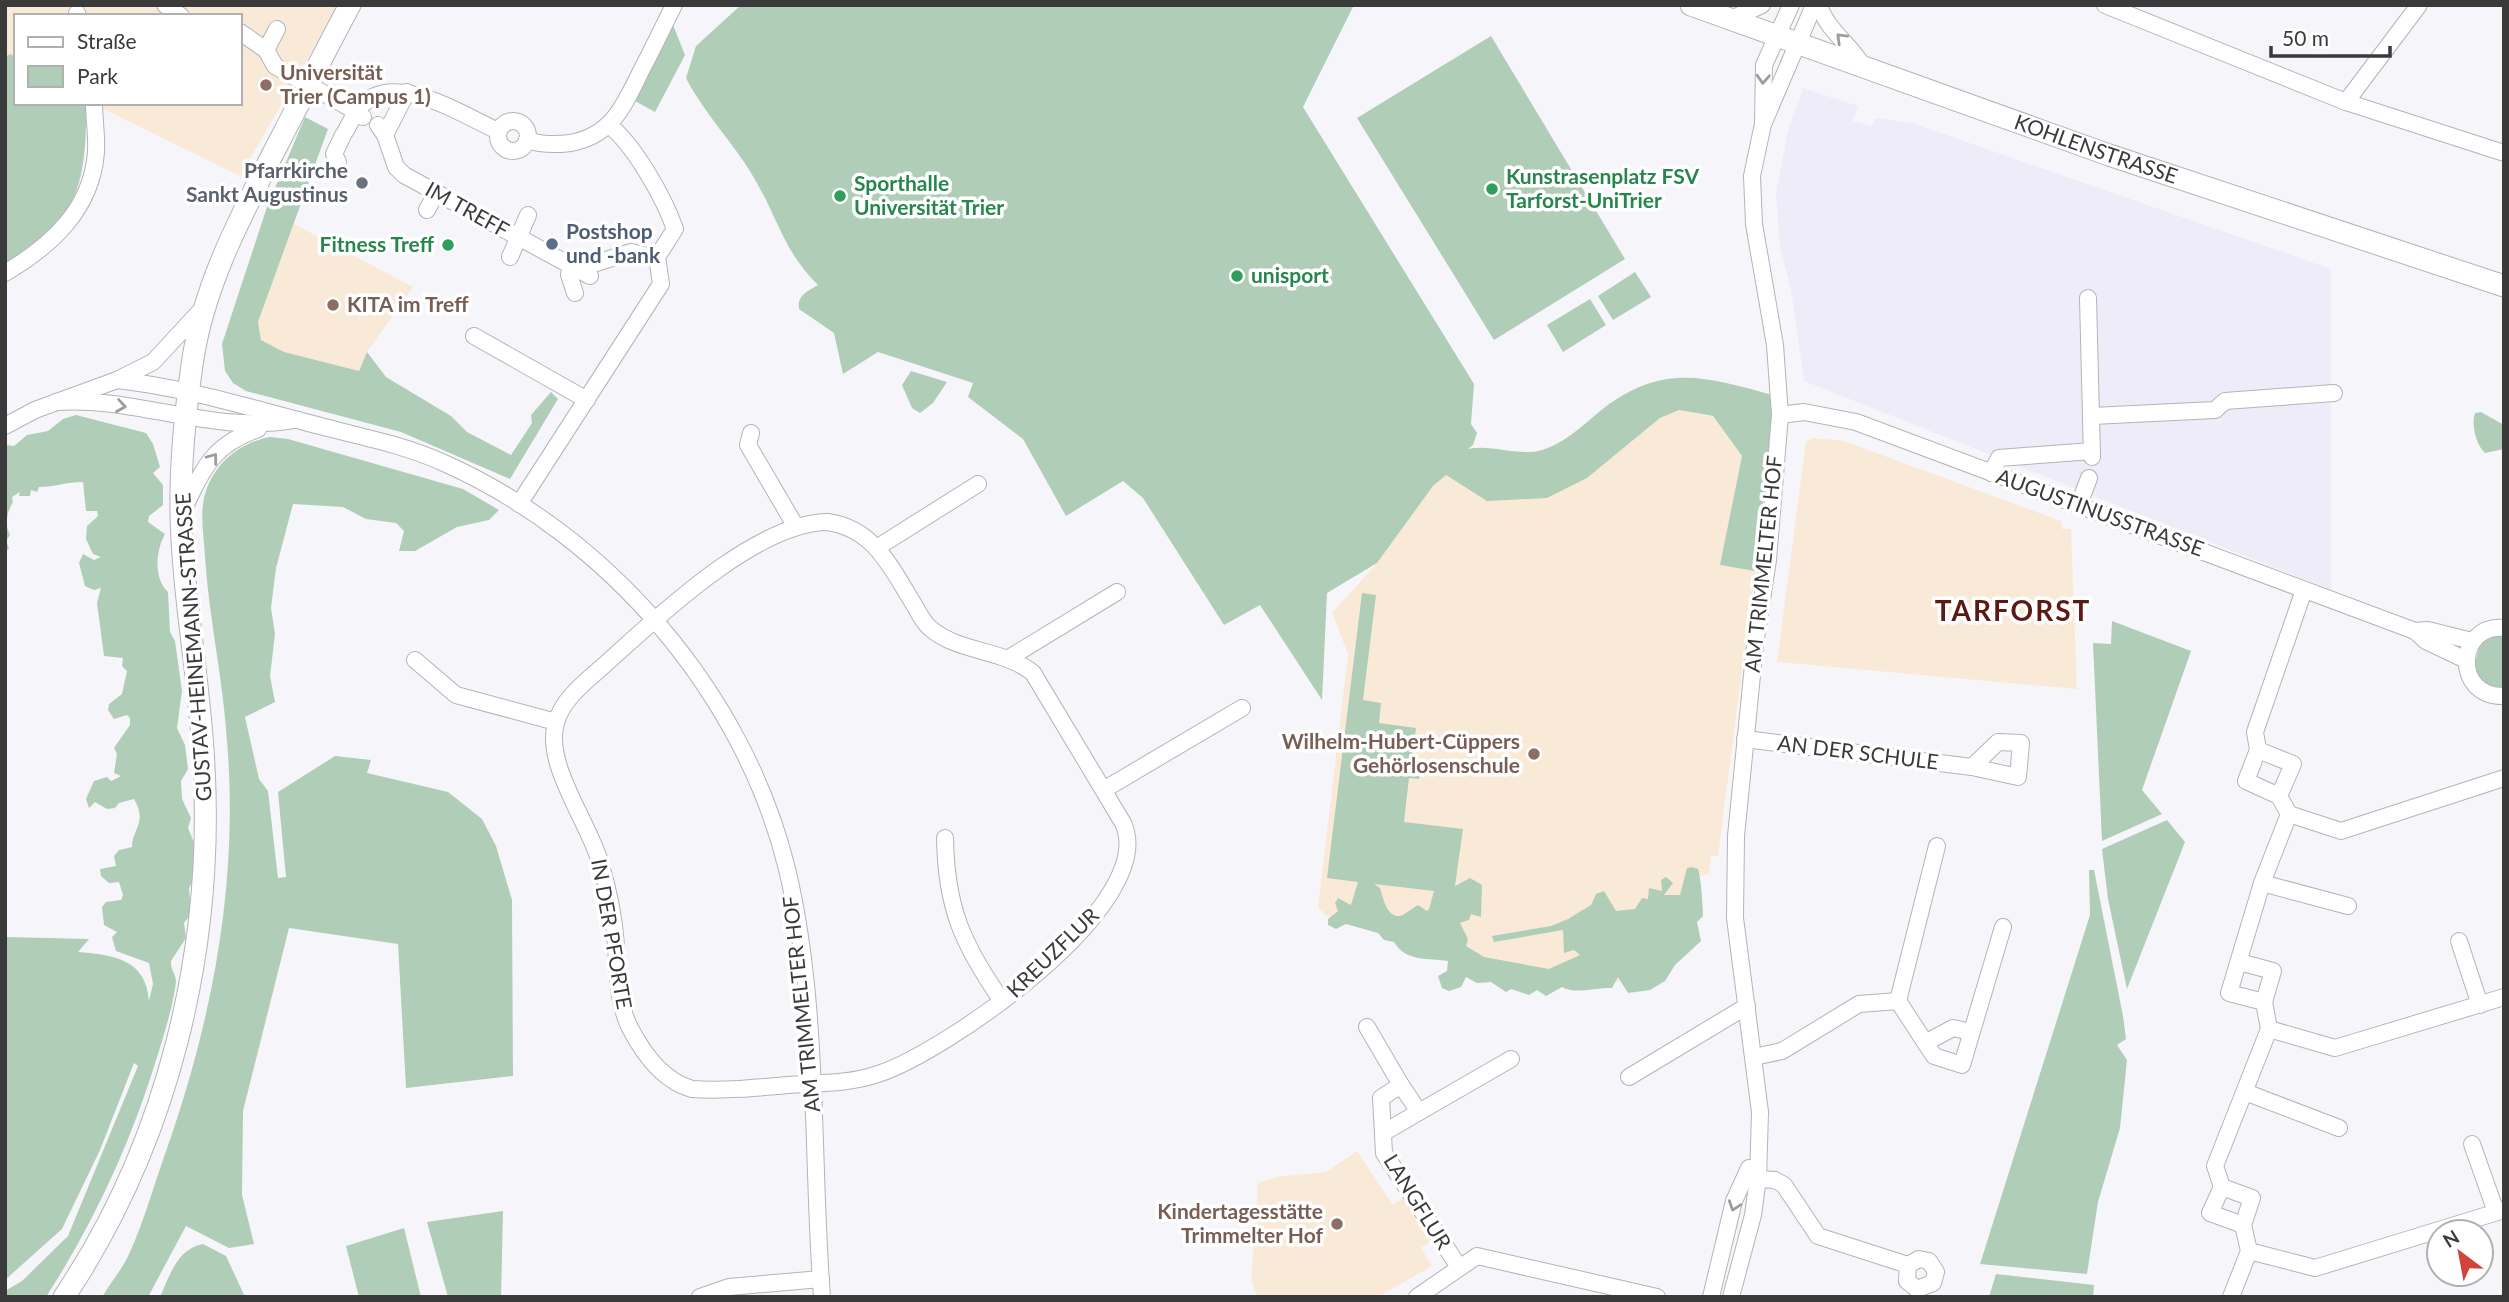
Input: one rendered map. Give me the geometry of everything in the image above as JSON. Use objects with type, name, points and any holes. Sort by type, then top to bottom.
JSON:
[{"type":"main road","name":"GUSTAV-HEINEMANN-STRASSE","points":[[64,1297],[118,1204],[148,1132],[173,1054],[198,941],[205,884],[206,806],[181,515],[186,415],[203,308],[258,182],[350,5]]},
{"type":"main road","name":"KOHLENSTRASSE","points":[[1692,5],[2109,155],[2504,286]]},
{"type":"street","points":[[338,162],[334,154],[362,103],[374,97],[407,92],[430,99],[498,131],[507,121],[521,122],[528,134],[527,141],[551,145],[595,136],[609,125],[627,101],[674,5]]},
{"type":"street","points":[[1731,19],[1762,5]]},
{"type":"street","points":[[1786,41],[1791,5]]},
{"type":"street","points":[[1786,41],[1817,5],[1829,25],[1855,51],[1864,68]]},
{"type":"street","points":[[2105,5],[2346,102],[2504,153]]},
{"type":"street","points":[[2346,102],[2419,5]]},
{"type":"street","points":[[266,50],[277,29]]},
{"type":"street","points":[[242,33],[266,50],[275,66],[356,112]]},
{"type":"street","name":"AM TRIMMELTER HOF","points":[[1731,1297],[1753,1215],[1752,1178],[1760,1112],[1735,918],[1734,884],[1745,739],[1768,560],[1780,415],[1776,345],[1753,211],[1752,176],[1763,124],[1764,65],[1786,41]]},
{"type":"street","name":"AM TRIMMELTER HOF","points":[[1763,124],[1786,74],[1786,41]]},
{"type":"street","name":"IM TREFF","points":[[407,92],[385,128],[396,167],[404,175],[579,270]]},
{"type":"street","points":[[5,273],[49,244],[78,209],[96,152],[93,105]]},
{"type":"street","points":[[575,293],[569,275],[621,258],[631,252],[647,256],[658,253],[675,229],[671,217],[633,155],[609,125]]},
{"type":"street","points":[[427,210],[436,192]]},
{"type":"street","points":[[510,257],[520,239],[528,215]]},
{"type":"street","points":[[519,504],[661,284],[658,253]]},
{"type":"street","points":[[1991,472],[1999,458],[2092,454],[2088,298]]},
{"type":"street","points":[[5,426],[56,402],[117,380],[153,362],[203,308]]},
{"type":"street","points":[[474,336],[587,400]]},
{"type":"street","name":"AM TRIMMELTER HOF","points":[[117,380],[189,390],[442,462],[519,504],[593,559],[654,621],[726,719],[752,770],[777,836],[799,939],[812,1084],[822,1297]]},
{"type":"street","points":[[2092,416],[2215,410],[2225,401],[2334,393]]},
{"type":"street","name":"AM TRIMMELTER HOF","points":[[56,402],[83,400],[235,424],[267,425],[296,420]]},
{"type":"street","name":"AUGUSTINUSSTRASSE","points":[[1780,415],[1804,412],[1856,422],[2415,631],[2426,641],[2466,660]]},
{"type":"street","name":"AM TRIMMELTER HOF","points":[[181,515],[201,475],[223,445],[267,425]]},
{"type":"street","points":[[751,433],[748,445],[796,527]]},
{"type":"street","points":[[2081,499],[2089,478]]},
{"type":"street","points":[[878,547],[978,484]]},
{"type":"street","name":"KREUZFLUR","points":[[654,621],[734,559],[796,527],[819,522],[845,525],[878,547],[930,629],[956,643],[1021,663],[1040,681],[1105,789],[1128,836],[1126,860],[1113,892],[1086,926],[1002,1001],[962,1031],[905,1064],[857,1080],[812,1084]]},
{"type":"street","points":[[2304,590],[2255,732],[2258,750],[2246,781],[2279,796],[2289,814],[2341,831],[2504,778]]},
{"type":"street","points":[[1009,658],[1116,592]]},
{"type":"street","points":[[415,660],[456,695],[556,722],[573,694],[654,621]]},
{"type":"street","points":[[2502,698],[2482,691],[2473,683],[2466,660],[2472,641],[2484,631],[2504,628]]},
{"type":"street","name":"AUGUSTINUSSTRASSE","points":[[2415,631],[2428,630],[2472,641]]},
{"type":"street","points":[[1105,789],[1242,708]]},
{"type":"street","name":"IN DER PFORTE","points":[[556,722],[555,758],[588,827],[609,896],[621,1006],[630,1029],[650,1059],[671,1081],[692,1089],[812,1084]]},
{"type":"street","name":"AN DER SCHULE","points":[[1745,739],[1972,767]]},
{"type":"street","points":[[2258,750],[2293,764],[2279,796]]},
{"type":"street","points":[[2264,1002],[2229,993],[2262,883],[2289,814]]},
{"type":"street","name":"KREUZFLUR","points":[[946,838],[948,877],[963,938],[972,958],[1002,1001]]},
{"type":"street","points":[[1937,846],[1898,1001],[1934,1056],[1962,1065],[2003,927]]},
{"type":"street","points":[[2262,883],[2348,906]]},
{"type":"street","points":[[2459,941],[2480,1005]]},
{"type":"street","points":[[2239,962],[2273,971],[2264,1002],[2269,1029],[2216,1166],[2222,1187],[2210,1213],[2243,1225]]},
{"type":"street","points":[[2269,1029],[2335,1048],[2504,998]]},
{"type":"street","points":[[1754,1057],[1782,1051],[1859,1004],[1898,1001]]},
{"type":"street","points":[[1629,1077],[1747,1006]]},
{"type":"street","points":[[1367,1027],[1419,1112]]},
{"type":"street","points":[[1925,1043],[1953,1028],[1971,1032]]},
{"type":"street","name":"LANGFLUR","points":[[1383,1133],[1511,1059]]},
{"type":"street","name":"LANGFLUR","points":[[1401,1084],[1381,1098],[1384,1153],[1459,1267]]},
{"type":"street","points":[[2245,1092],[2339,1128]]},
{"type":"street","points":[[2249,1251],[2315,1268],[2500,1211],[2472,1144]]},
{"type":"street","points":[[1752,1178],[1783,1185],[1818,1236],[1908,1265]]},
{"type":"street","name":"AM TRIMMELTER HOF","points":[[1710,1297],[1734,1201],[1752,1178]]},
{"type":"street","points":[[2222,1187],[2252,1198],[2243,1225],[2249,1251],[2231,1297]]},
{"type":"street","name":"LANGFLUR","points":[[1417,1297],[1477,1256],[1657,1297]]},
{"type":"street","points":[[700,1297],[729,1287],[821,1279]]},
{"type":"shaded area","name":"Universität Trier (Campus 1)","points":[[5,5],[339,5],[240,176],[95,105],[242,105],[242,14],[14,14],[14,66],[5,62]]},
{"type":"shaded area","points":[[1803,88],[1858,106],[1853,121],[1872,126],[1875,118],[1912,123],[2331,269],[2331,590],[1804,381],[1791,290],[1780,246],[1776,194],[1788,131]]},
{"type":"shaded area","name":"KITA im Treff","points":[[294,224],[413,287],[367,352],[360,372],[284,352],[261,340],[258,322]]},
{"type":"shaded area","name":"Wilhelm-Hubert-Cüppers Gehörlosenschule","points":[[1679,410],[1713,417],[1742,456],[1720,565],[1755,571],[1718,856],[1711,856],[1709,874],[1695,877],[1642,981],[1523,985],[1431,936],[1327,916],[1318,908],[1348,654],[1332,613],[1377,563],[1433,486],[1446,475],[1487,501],[1587,478],[1660,418]]},
{"type":"shaded area","points":[[1813,438],[1844,441],[2061,521],[2062,529],[2071,529],[2077,689],[1777,662],[1806,441]]},
{"type":"shaded area","name":"Kindertagesstätte Trimmelter Hof","points":[[1357,1151],[1393,1205],[1403,1198],[1430,1242],[1421,1248],[1432,1266],[1378,1297],[1257,1296],[1251,1280],[1258,1183],[1276,1177],[1326,1172]]},
{"type":"green space","name":"unisport","points":[[741,5],[1354,5],[1303,107],[1474,384],[1471,424],[1477,433],[1473,445],[1468,449],[1533,452],[1551,447],[1626,394],[1646,384],[1666,379],[1706,379],[1772,395],[1771,435],[1755,571],[1720,565],[1742,456],[1713,416],[1679,410],[1660,418],[1587,478],[1547,498],[1487,501],[1446,475],[1433,486],[1377,563],[1327,593],[1322,700],[1260,605],[1224,625],[1143,498],[1123,481],[1066,516],[1023,439],[968,397],[973,383],[878,352],[843,374],[834,333],[799,309],[801,297],[818,285],[797,261],[750,171],[686,78],[696,46]]},
{"type":"green space","points":[[673,25],[685,55],[655,112],[633,100]]},
{"type":"green space","name":"Kunstrasenplatz FSV Tarforst-UniTrier","points":[[1491,36],[1625,259],[1494,340],[1357,118]]},
{"type":"green space","points":[[10,54],[14,56],[14,105],[86,105],[86,132],[80,179],[63,218],[48,235],[5,268],[5,57]]},
{"type":"green space","points":[[305,117],[328,129],[258,322],[261,340],[284,352],[359,371],[367,352],[386,377],[451,416],[467,432],[511,455],[532,423],[531,415],[551,392],[558,399],[510,479],[401,432],[246,391],[233,383],[225,371],[222,344],[267,207]]},
{"type":"green space","points":[[1635,272],[1651,297],[1613,320],[1598,296]]},
{"type":"green space","points":[[1590,299],[1606,325],[1563,352],[1547,325]]},
{"type":"green space","points":[[911,371],[947,382],[933,403],[920,413],[912,408],[902,385]]},
{"type":"green space","points":[[2481,412],[2504,425],[2504,449],[2485,453],[2482,449],[2474,428],[2475,413]]},
{"type":"green space","points":[[76,415],[146,433],[153,444],[160,467],[153,473],[163,485],[163,505],[149,516],[148,522],[165,534],[158,556],[158,572],[168,592],[170,632],[175,641],[182,691],[177,728],[185,745],[188,769],[181,781],[182,799],[191,818],[188,828],[195,845],[195,877],[189,888],[191,914],[184,923],[186,938],[171,961],[176,982],[166,1027],[148,1086],[111,1179],[81,1239],[46,1297],[5,1297],[5,1291],[22,1281],[68,1236],[138,1066],[134,1063],[100,1150],[62,1229],[5,1280],[5,937],[89,939],[78,952],[115,958],[135,968],[147,987],[149,1001],[153,984],[149,963],[116,951],[112,937],[117,932],[104,925],[102,907],[106,902],[121,900],[123,895],[119,882],[109,883],[101,876],[100,869],[116,866],[114,856],[119,850],[132,847],[140,820],[138,807],[134,799],[119,803],[115,808],[107,809],[95,802],[89,808],[86,799],[94,781],[107,777],[111,781],[121,776],[114,773],[117,754],[114,748],[130,725],[130,718],[127,715],[114,719],[108,710],[109,704],[122,694],[127,671],[122,666],[123,658],[104,656],[97,603],[101,588],[94,590],[85,586],[79,563],[83,554],[94,560],[101,557],[93,554],[86,539],[87,526],[98,516],[97,511],[86,511],[83,482],[39,487],[37,492],[31,490],[30,496],[19,496],[20,492],[12,497],[7,522],[10,535],[6,541],[9,548],[5,553],[5,445],[14,446],[27,435],[48,431],[63,419]]},
{"type":"green space","points":[[270,437],[288,439],[463,489],[499,510],[489,520],[457,527],[415,551],[399,551],[404,531],[396,523],[366,519],[343,507],[293,504],[276,568],[271,608],[275,634],[270,676],[275,702],[245,717],[259,779],[268,791],[278,878],[286,877],[278,792],[335,756],[371,760],[367,773],[448,792],[482,819],[496,846],[512,900],[513,1076],[406,1088],[398,944],[289,928],[243,1111],[242,1195],[254,1244],[229,1248],[186,1226],[148,1297],[102,1297],[124,1264],[135,1240],[181,1106],[208,1004],[225,900],[230,794],[227,741],[207,580],[202,520],[204,498],[213,475],[228,457],[247,444]]},
{"type":"green space","points":[[1362,593],[1376,595],[1363,700],[1381,703],[1379,723],[1416,728],[1412,761],[1421,763],[1419,779],[1409,778],[1404,822],[1463,829],[1455,886],[1470,878],[1482,885],[1481,917],[1471,914],[1469,920],[1460,923],[1468,939],[1466,946],[1484,957],[1549,969],[1580,955],[1574,950],[1564,953],[1563,930],[1494,942],[1492,936],[1551,926],[1591,905],[1596,894],[1604,891],[1616,911],[1635,909],[1642,898],[1648,899],[1649,888],[1662,891],[1661,880],[1666,877],[1673,883],[1664,895],[1680,895],[1687,868],[1692,867],[1698,869],[1701,885],[1703,916],[1697,922],[1701,941],[1675,965],[1665,981],[1650,990],[1628,993],[1618,977],[1612,988],[1580,991],[1562,987],[1546,996],[1537,990],[1529,995],[1511,989],[1506,992],[1491,982],[1477,983],[1466,977],[1461,987],[1449,991],[1442,988],[1438,976],[1447,971],[1448,961],[1411,956],[1394,942],[1384,940],[1378,933],[1346,924],[1336,929],[1328,925],[1328,919],[1338,911],[1335,903],[1338,898],[1351,905],[1358,882],[1327,878]],"holes":[[[1374,884],[1434,891],[1427,911],[1418,905],[1398,916],[1389,911],[1380,888]]]},
{"type":"green space","points":[[2112,621],[2191,651],[2142,790],[2162,814],[2102,841],[2093,643],[2111,644]]},
{"type":"green space","points":[[2494,636],[2504,636],[2504,688],[2485,682],[2474,667],[2480,644]]},
{"type":"green space","points":[[2167,820],[2185,842],[2127,989],[2108,899],[2102,849]]},
{"type":"green space","points":[[2089,870],[2094,870],[2123,1016],[2126,1039],[2117,1045],[2127,1060],[2120,1128],[2098,1202],[2087,1274],[1980,1264],[2090,915]]},
{"type":"green space","points":[[503,1211],[501,1297],[448,1297],[427,1222]]},
{"type":"green space","points":[[404,1228],[421,1297],[359,1297],[346,1246]]},
{"type":"green space","points":[[203,1244],[226,1256],[245,1297],[160,1297],[181,1257],[187,1251]]},
{"type":"green space","points":[[1996,1274],[2094,1285],[2093,1297],[1989,1297]]},
{"type":"place","name":"Universität Trier (Campus 1)","points":[[266,85]]},
{"type":"place","name":"Pfarrkirche Sankt Augustinus","points":[[362,183]]},
{"type":"place","name":"Kunstrasenplatz FSV Tarforst-UniTrier","points":[[1492,189]]},
{"type":"place","name":"Sporthalle Universität Trier","points":[[840,196]]},
{"type":"place","name":"Postshop und -bank","points":[[552,244]]},
{"type":"place","name":"Fitness Treff","points":[[448,245]]},
{"type":"place","name":"unisport","points":[[1237,276]]},
{"type":"place","name":"KITA im Treff","points":[[333,305]]},
{"type":"place","name":"Wilhelm-Hubert-Cüppers Gehörlosenschule","points":[[1534,754]]},
{"type":"place","name":"Kindertagesstätte Trimmelter Hof","points":[[1337,1224]]},
{"type":"district","name":"TARFORST","points":[[2013,611]]}]
